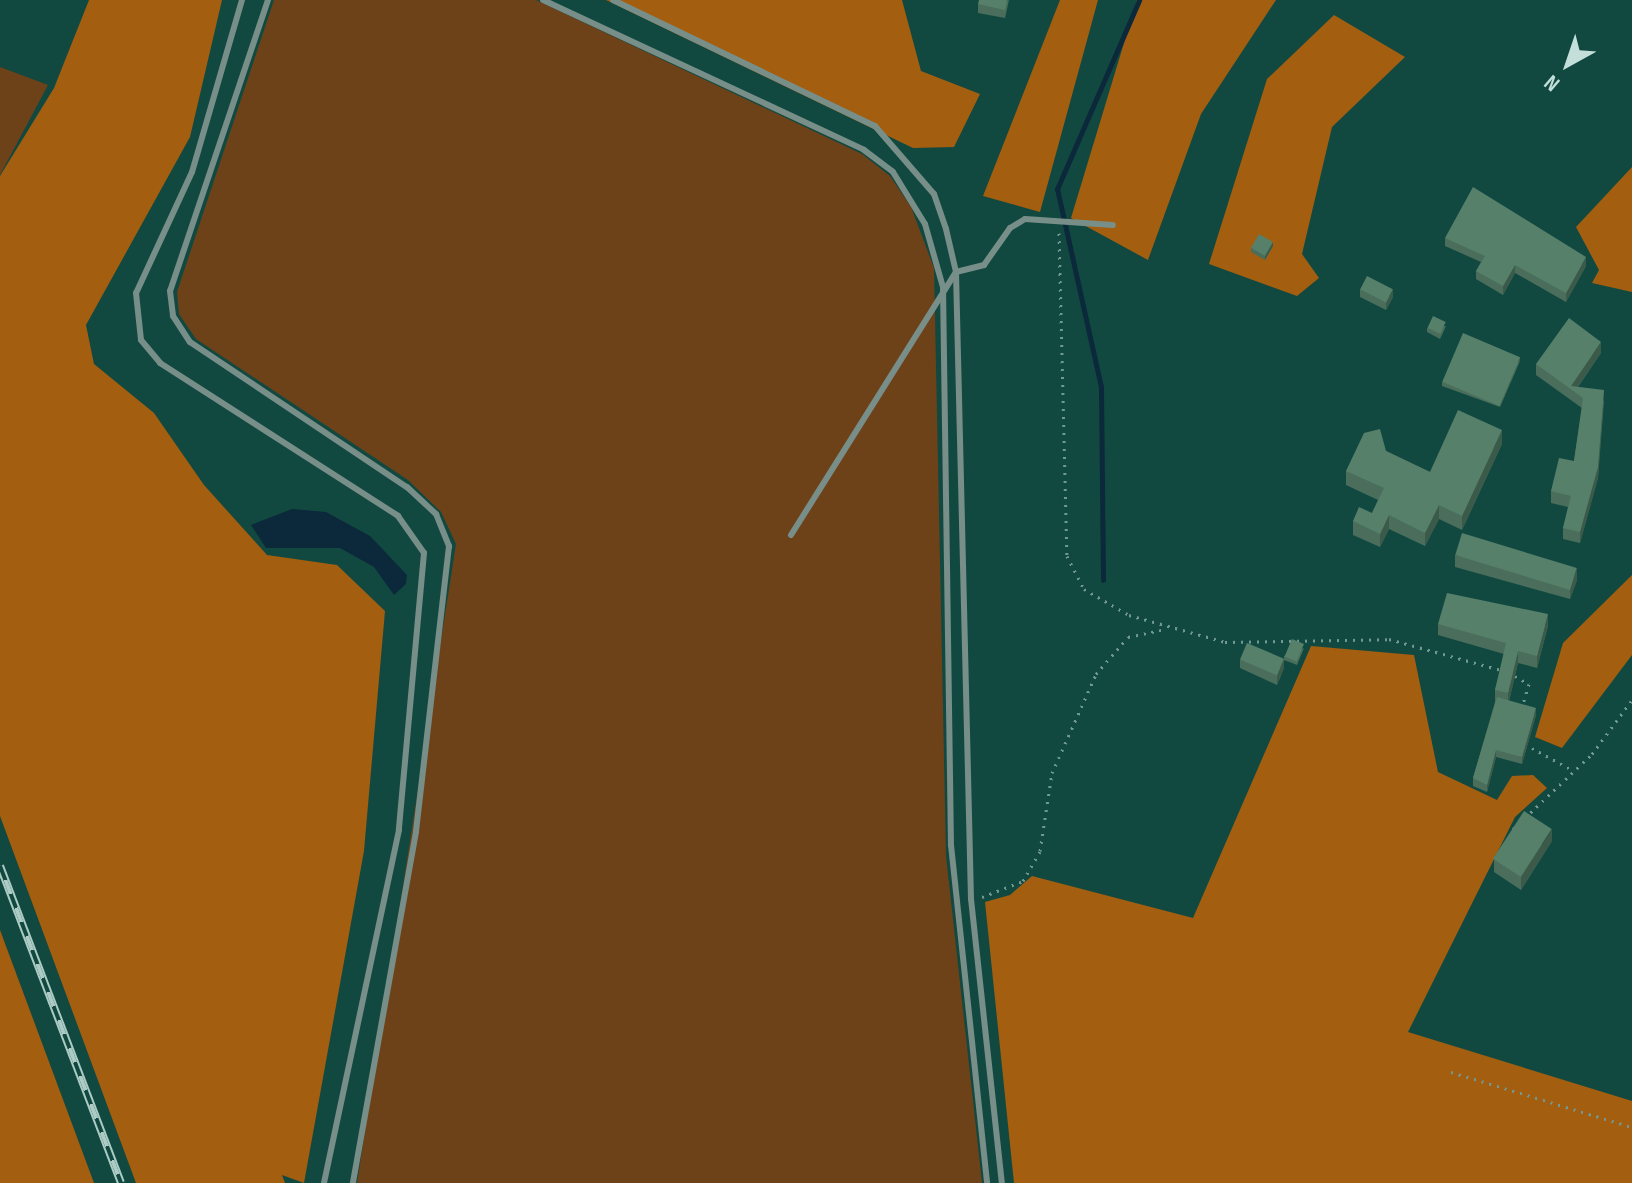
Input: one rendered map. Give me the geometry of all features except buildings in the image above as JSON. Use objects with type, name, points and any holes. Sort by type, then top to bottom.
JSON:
[{"type":"lane","points":[[242,0],[192,172],[136,293],[141,340],[160,363],[398,516],[424,553],[399,830],[324,1183]]},
{"type":"lane","points":[[268,0],[170,291],[173,316],[190,342],[407,487],[436,514],[449,546],[416,832],[353,1183]]},
{"type":"lane","points":[[543,0],[864,150],[915,201],[943,287],[951,845],[987,1183]]},
{"type":"lane","points":[[613,0],[875,126],[934,194],[956,272],[971,899],[1002,1183]]},
{"type":"lane","points":[[791,535],[943,287],[956,272],[984,265],[1016,222],[1058,220],[1113,225]]},
{"type":"path","points":[[1058,220],[1067,556],[1084,589],[1169,629]]},
{"type":"path","points":[[971,899],[1023,881],[1040,851],[1052,773],[1111,652],[1146,627],[1225,642],[1389,639],[1529,684],[1520,713]]},
{"type":"path","points":[[1506,841],[1520,818],[1574,771],[1632,700]]},
{"type":"path","points":[[1532,748],[1574,771]]},
{"type":"path","points":[[1451,1072],[1632,1127]]},
{"type":"shaded area","points":[[89,0],[222,0],[190,137],[86,325],[94,364],[154,413],[204,485],[267,555],[337,565],[385,611],[364,851],[304,1183],[282,1175],[285,1183],[136,1183],[0,816],[0,176],[54,88]]},
{"type":"shaded area","points":[[274,0],[536,0],[862,154],[890,176],[911,207],[934,268],[946,856],[982,1183],[357,1183],[456,544],[441,512],[408,480],[196,339],[179,314],[177,292]]},
{"type":"shaded area","points":[[606,0],[902,0],[921,71],[980,94],[954,147],[913,148]]},
{"type":"shaded area","points":[[1060,0],[1098,0],[1040,212],[983,196]]},
{"type":"shaded area","points":[[1137,0],[1276,0],[1201,114],[1148,260],[1071,218]]},
{"type":"shaded area","points":[[1334,15],[1405,57],[1332,127],[1302,254],[1319,278],[1297,296],[1209,264],[1267,79]]},
{"type":"shaded area","points":[[0,67],[48,85],[0,175]]},
{"type":"shaded area","points":[[1632,167],[1632,292],[1592,283],[1599,270],[1576,227]]},
{"type":"shaded area","points":[[1632,575],[1632,655],[1562,748],[1535,737],[1563,643]]},
{"type":"shaded area","points":[[1311,646],[1414,655],[1438,772],[1497,800],[1512,776],[1533,775],[1547,788],[1515,817],[1408,1032],[1632,1101],[1632,1183],[1014,1183],[985,902],[1010,895],[1032,876],[1193,918]]},
{"type":"shaded area","points":[[0,930],[94,1183],[0,1183]]},
{"type":"water","points":[[292,509],[326,512],[370,536],[407,575],[406,584],[394,595],[374,567],[340,548],[266,548],[251,525]]},
{"type":"waterway","points":[[1103,580],[1101,387],[1057,189],[1139,0]]},
{"type":"railway","points":[[0,866],[121,1183]]}]
